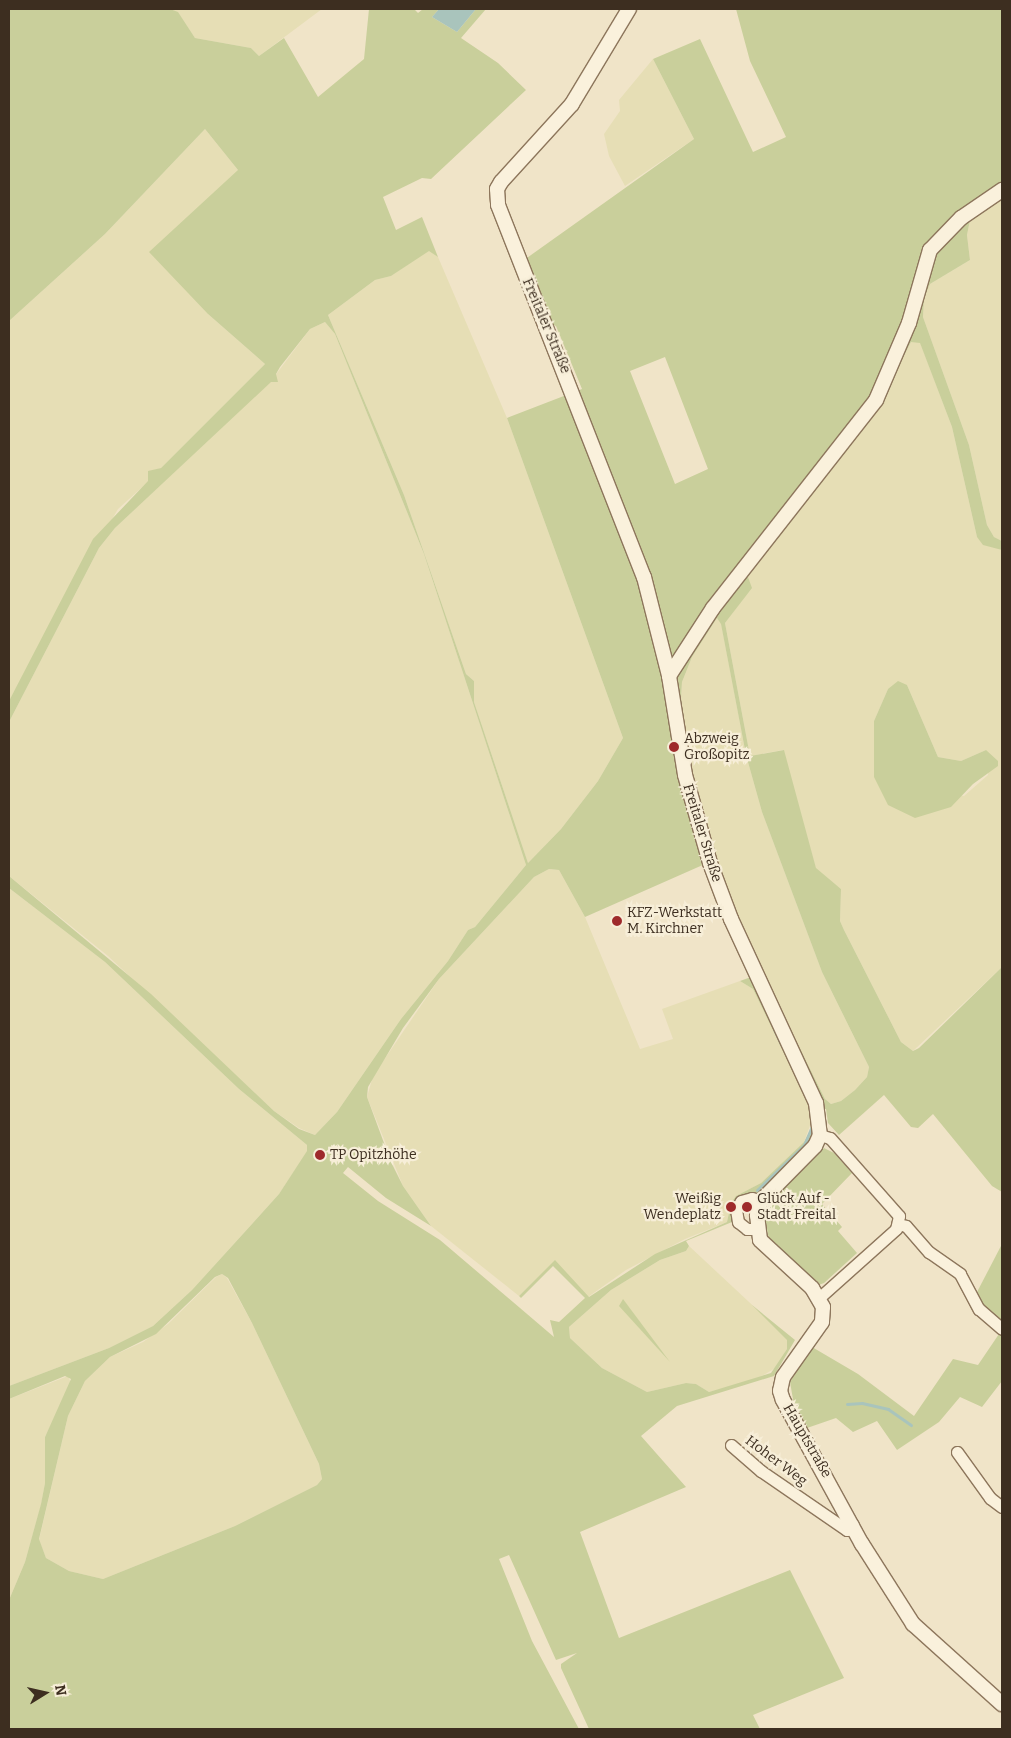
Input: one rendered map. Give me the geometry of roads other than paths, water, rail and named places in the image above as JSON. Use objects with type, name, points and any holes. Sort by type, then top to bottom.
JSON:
[{"type":"street","name":"Freitaler Straße","points":[[629,9],[572,104],[501,182],[497,197],[505,227],[574,394],[644,577],[669,676],[685,775],[710,863],[739,937],[816,1103],[820,1135]]},
{"type":"street","points":[[669,676],[713,608],[876,400],[909,323],[930,250],[961,218],[1002,190]]},
{"type":"street","points":[[820,1135],[830,1138],[899,1216],[898,1224],[872,1252],[820,1297],[760,1240],[757,1229],[761,1201],[809,1154],[820,1135]]},
{"type":"street","points":[[757,1229],[747,1229],[738,1222],[736,1209],[741,1201],[752,1198],[761,1201]]},
{"type":"street","points":[[898,1224],[906,1226],[929,1252],[960,1274],[979,1310],[1002,1329]]},
{"type":"street","name":"Hauptstraße","points":[[820,1297],[822,1322],[783,1377],[780,1391],[787,1410],[852,1524],[914,1624],[1002,1704]]},
{"type":"street","name":"Hoher Weg","points":[[731,1445],[761,1471],[847,1530],[852,1524]]},
{"type":"street","points":[[957,1452],[990,1498],[1002,1507]]},
{"type":"water","points":[[439,9],[476,9],[457,32],[432,17]]},
{"type":"waterway","points":[[774,1029],[781,1044]]},
{"type":"waterway","points":[[757,1190],[804,1145],[813,1124]]},
{"type":"waterway","points":[[847,1404],[862,1403],[888,1409],[911,1425]]},
{"type":"place","name":"Abzweig Großopitz","points":[[674,747]]},
{"type":"place","name":"KFZ-Werkstatt M. Kirchner","points":[[617,921]]},
{"type":"place","name":"TP Opitzhöhe","points":[[320,1155]]},
{"type":"place","name":"Weißig Wendeplatz","points":[[731,1207]]},
{"type":"place","name":"Glück Auf - Stadt Freital","points":[[747,1207]]}]
